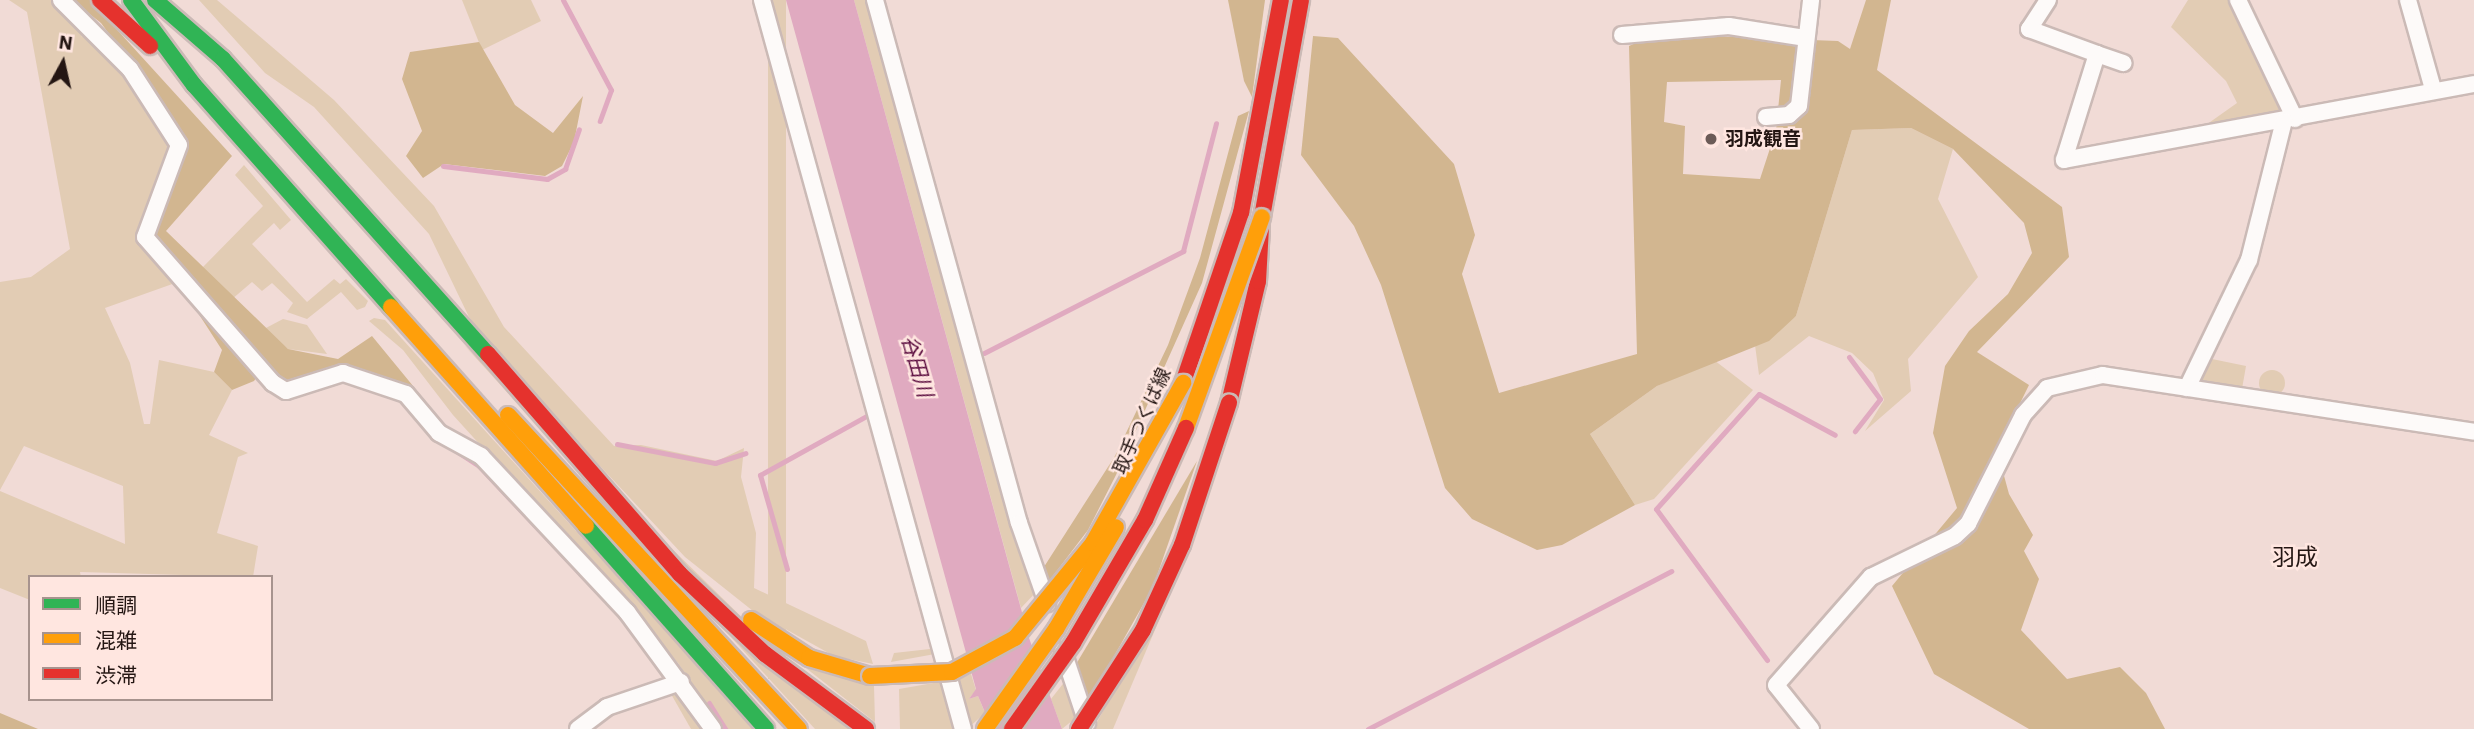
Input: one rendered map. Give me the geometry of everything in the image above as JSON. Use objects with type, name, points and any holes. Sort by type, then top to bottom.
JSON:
[{"type":"main road","points":[[100,0],[194,85],[436,350],[493,399],[799,729]]},
{"type":"main road","points":[[131,0],[194,85]]},
{"type":"main road","points":[[155,0],[223,59]]},
{"type":"main road","points":[[179,0],[223,59],[654,541],[756,646],[865,729]]},
{"type":"main road","name":"取手つくば線","points":[[985,729],[1101,554],[1183,383],[1233,245],[1266,99],[1281,0]]},
{"type":"main road","points":[[1012,729],[1073,643],[1145,520],[1203,391],[1262,217],[1284,119],[1301,0]]},
{"type":"main road","points":[[1079,729],[1143,630],[1182,545],[1229,403],[1258,281],[1262,217]]},
{"type":"main road","points":[[436,350],[477,408],[766,729]]},
{"type":"main road","points":[[654,541],[762,630],[830,667],[870,676],[938,676],[974,663],[1015,638],[1086,554],[1183,383]]},
{"type":"street","points":[[61,0],[130,69],[179,145],[145,237],[273,383],[286,391],[343,373],[406,394],[439,432],[481,456],[627,612],[713,729]]},
{"type":"street","points":[[762,0],[963,729]]},
{"type":"street","points":[[875,0],[1019,523],[1090,729]]},
{"type":"street","points":[[1766,117],[1796,113],[1811,0]]},
{"type":"street","points":[[2048,0],[2029,29],[2123,64]]},
{"type":"street","points":[[2187,387],[2249,260],[2289,120],[2238,0]]},
{"type":"street","points":[[2408,0],[2433,89]]},
{"type":"street","points":[[1622,35],[1729,26],[1806,38]]},
{"type":"street","points":[[2097,54],[2064,160],[2289,120],[2433,89],[2474,84]]},
{"type":"street","points":[[1811,729],[1776,685],[1871,576],[1955,536],[1980,510],[2034,398],[2047,388],[2104,375],[2474,432]]},
{"type":"street","points":[[578,729],[607,707],[681,682]]},
{"type":"shaded area","points":[[9,0],[52,0],[74,18],[82,37],[86,33],[109,49],[171,139],[138,238],[178,282],[105,308],[130,363],[144,424],[150,424],[159,360],[214,372],[232,390],[209,435],[248,453],[238,457],[217,533],[258,546],[253,575],[80,572],[81,575],[28,575],[28,599],[0,588],[0,491],[125,544],[123,486],[24,446],[0,490],[0,282],[31,277],[70,249],[27,12]]},
{"type":"shaded area","points":[[72,0],[90,0],[232,156],[166,231],[288,349],[338,359],[372,336],[441,420],[408,388],[355,371],[285,385],[152,237],[184,145],[180,130],[101,23]]},
{"type":"shaded area","points":[[199,0],[217,0],[334,100],[434,206],[504,327],[614,446],[641,445],[717,461],[744,448],[741,477],[756,533],[754,588],[866,641],[873,664],[834,656],[753,611],[685,557],[506,365],[469,317],[429,234],[314,107],[265,73]]},
{"type":"shaded area","points":[[462,0],[531,0],[541,21],[482,50]]},
{"type":"shaded area","points":[[768,0],[786,0],[786,679],[768,679]]},
{"type":"shaded area","points":[[854,0],[870,0],[1038,590],[1021,608]]},
{"type":"shaded area","points":[[1228,0],[1265,0],[1252,97],[1244,81]]},
{"type":"shaded area","points":[[1866,0],[1891,0],[1877,70],[2062,207],[2069,257],[1977,352],[2029,385],[1997,450],[2009,494],[2033,535],[2024,551],[2039,579],[2021,630],[2067,679],[2120,667],[2146,693],[2165,729],[2029,729],[1934,674],[1892,586],[1957,508],[1933,433],[1945,366],[1969,331],[2008,294],[2032,253],[2024,223],[1953,149],[1911,128],[1852,130],[1796,316],[1769,341],[1657,386],[1590,434],[1635,505],[1562,545],[1537,550],[1472,519],[1445,488],[1381,285],[1354,226],[1301,155],[1313,36],[1338,38],[1454,164],[1475,235],[1462,274],[1499,393],[1637,354],[1629,46],[1655,34],[1838,41],[1850,49]],"holes":[[[1781,80],[1776,130],[1760,179],[1683,174],[1685,126],[1664,122],[1667,82]]]},
{"type":"shaded area","points":[[2188,0],[2230,0],[2281,113],[2196,132],[2237,103],[2226,81],[2171,27]]},
{"type":"shaded area","points":[[479,42],[515,105],[553,133],[583,96],[574,142],[562,166],[545,176],[444,164],[423,178],[406,156],[422,131],[402,79],[410,52]]},
{"type":"shaded area","points":[[1249,111],[1202,283],[1116,475],[1088,530],[1046,585],[1042,570],[1115,456],[1168,345],[1200,258],[1238,116]]},
{"type":"shaded area","points":[[1911,128],[1953,149],[1938,199],[1978,277],[1908,359],[1911,391],[1865,431],[1884,400],[1873,373],[1852,353],[1809,336],[1759,375],[1755,345],[1796,316],[1852,130]]},
{"type":"shaded area","points":[[244,165],[291,220],[280,230],[274,223],[252,244],[307,302],[334,279],[340,284],[346,279],[368,301],[365,307],[357,310],[341,292],[307,319],[287,312],[293,303],[272,283],[262,291],[252,282],[231,300],[202,268],[263,206],[235,175]]},
{"type":"shaded area","points":[[178,282],[260,372],[254,381],[232,390],[214,372],[222,350]]},
{"type":"shaded area","points":[[374,318],[385,320],[755,729],[721,729],[678,663],[453,415],[403,350],[369,321]]},
{"type":"shaded area","points":[[283,319],[307,325],[327,354],[288,349],[264,329]]},
{"type":"shaded area","points":[[464,345],[856,729],[815,729]]},
{"type":"shaded area","points":[[2212,359],[2246,366],[2242,389],[2199,382]]},
{"type":"shaded area","points":[[1714,360],[1753,390],[1654,499],[1635,505],[1590,434],[1657,386]]},
{"type":"shaded area","points":[[2272,370],[2281,374],[2285,383],[2281,392],[2272,396],[2263,392],[2259,383],[2263,374]]},
{"type":"shaded area","points":[[1197,461],[1153,587],[1086,706],[1072,671]]},
{"type":"shaded area","points":[[1171,592],[1113,729],[1093,729]]},
{"type":"shaded area","points":[[930,649],[935,654],[891,662],[894,653]]},
{"type":"shaded area","points":[[784,651],[874,686],[875,722]]},
{"type":"shaded area","points":[[971,674],[976,690],[969,699],[978,696],[985,713],[967,729],[953,682]]},
{"type":"shaded area","points":[[1066,680],[1079,715],[1062,729],[1051,699]]},
{"type":"shaded area","points":[[945,681],[958,729],[900,729],[899,689]]},
{"type":"shaded area","points":[[671,694],[681,695],[703,729],[691,729]]},
{"type":"shaded area","points":[[0,713],[38,729],[0,729]]},
{"type":"water","name":"谷田川","points":[[786,0],[854,0],[1029,638],[1062,729],[992,729],[978,696],[969,699],[976,689]]},
{"type":"waterway","points":[[563,0],[611,90],[600,121]]},
{"type":"waterway","points":[[984,353],[1183,251],[1216,123]]},
{"type":"waterway","points":[[443,166],[547,179],[565,169],[579,129]]},
{"type":"waterway","points":[[1849,357],[1880,399],[1855,431]]},
{"type":"waterway","points":[[1767,660],[1656,509],[1759,394],[1835,435]]},
{"type":"waterway","points":[[787,569],[760,475],[870,414]]},
{"type":"waterway","points":[[617,444],[715,463],[745,453]]},
{"type":"waterway","points":[[453,449],[479,466],[604,599]]},
{"type":"waterway","points":[[1368,729],[1671,571]]},
{"type":"waterway","points":[[709,703],[725,729]]},
{"type":"traffic: fast","points":[[131,0],[194,85],[391,307]]},
{"type":"traffic: fast","points":[[155,0],[223,59],[488,354]]},
{"type":"traffic: fast","points":[[586,526],[766,729]]},
{"type":"traffic: slow","points":[[1186,428],[1262,217]]},
{"type":"traffic: slow","points":[[391,307],[586,526]]},
{"type":"traffic: slow","points":[[870,676],[952,672],[1015,638],[1093,543],[1183,383]]},
{"type":"traffic: slow","points":[[508,415],[799,729]]},
{"type":"traffic: slow","points":[[985,729],[1056,629],[1116,527]]},
{"type":"traffic: slow","points":[[751,620],[809,658],[870,676]]},
{"type":"traffic: jam","points":[[100,0],[150,46]]},
{"type":"traffic: jam","points":[[1183,383],[1241,213],[1281,0]]},
{"type":"traffic: jam","points":[[1262,217],[1301,0]]},
{"type":"traffic: jam","points":[[1229,403],[1258,281],[1261,227]]},
{"type":"traffic: jam","points":[[488,354],[680,574],[765,654],[866,729]]},
{"type":"traffic: jam","points":[[1079,729],[1143,630],[1182,545],[1229,403]]},
{"type":"traffic: jam","points":[[1012,729],[1073,643],[1145,520],[1186,428]]},
{"type":"place","name":"羽成観音","points":[[1711,139]]},
{"type":"district","name":"羽成","points":[[2295,556]]}]
